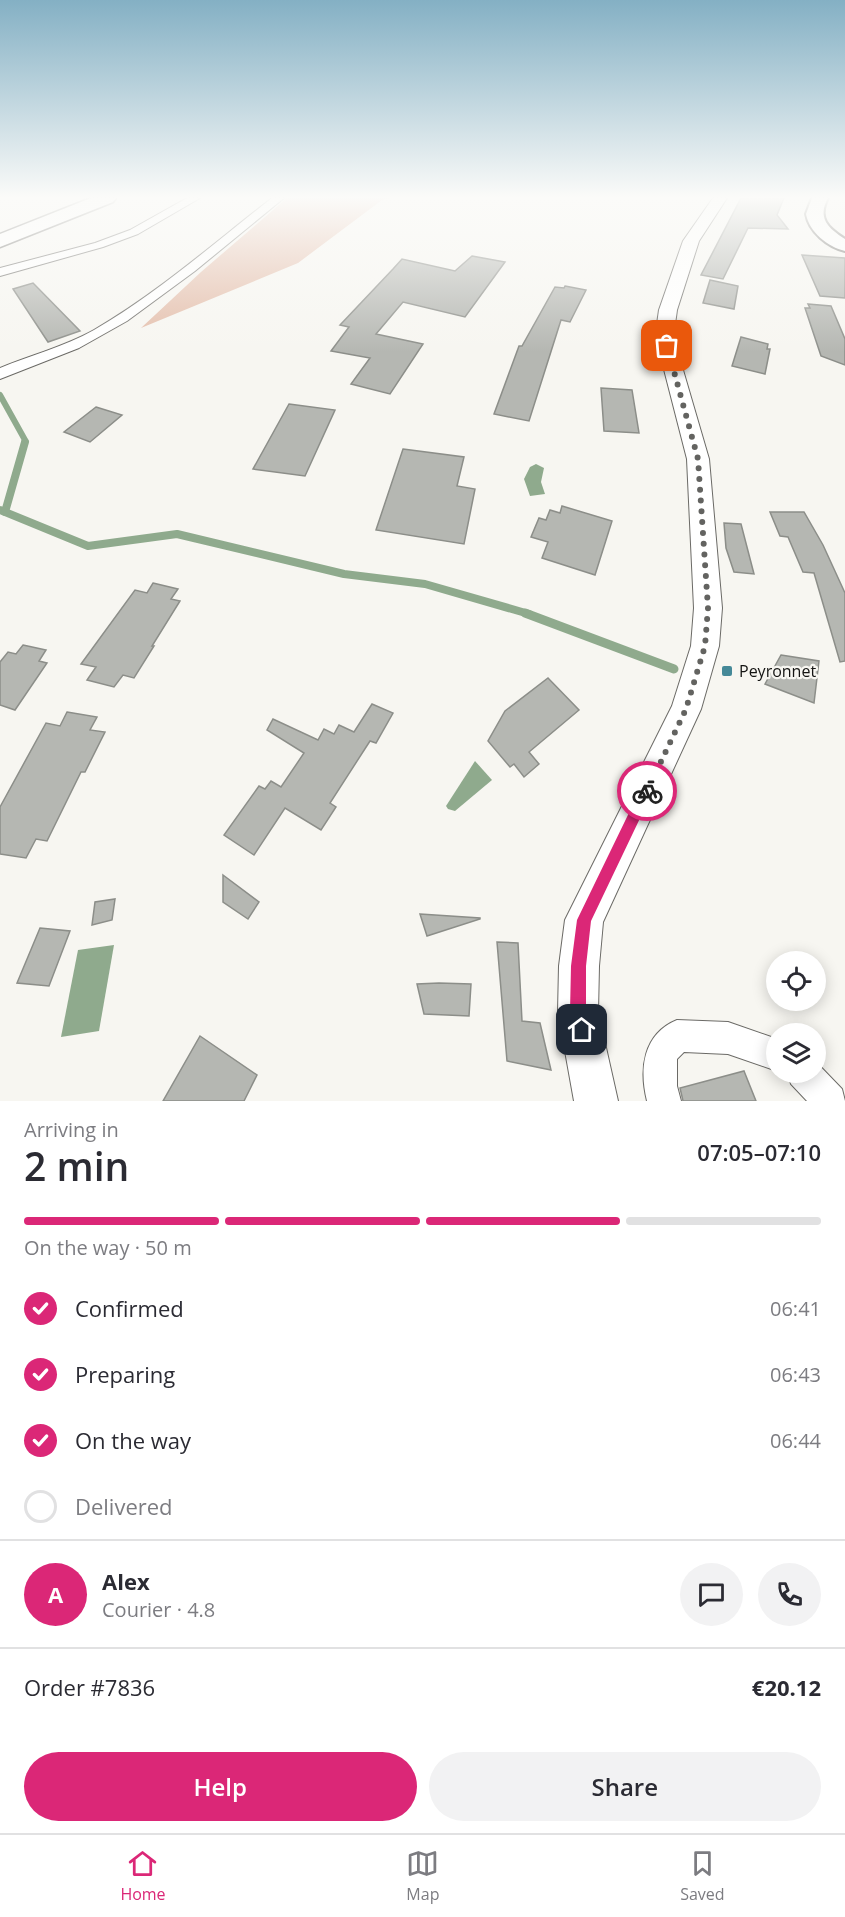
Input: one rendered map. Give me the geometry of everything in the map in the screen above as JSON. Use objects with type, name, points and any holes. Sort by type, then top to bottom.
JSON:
[{"type":"street","points":[[0,272],[80,249]]},
{"type":"street","points":[[0,374],[67,348],[97,333],[217,249]]},
{"type":"street","points":[[596,1101],[578,1012],[579,966],[584,920],[686,709],[705,646],[708,608],[698,459],[667,346],[666,324],[668,310],[688,249]]},
{"type":"street","points":[[664,1101],[660,1086],[661,1053],[677,1036],[709,1034],[748,1042],[766,1050]]},
{"type":"street","points":[[813,1083],[830,1101]]},
{"type":"shaded area","points":[[227,249],[316,249],[298,263],[141,328]]},
{"type":"shaded area","points":[[536,464],[544,468],[541,482],[545,494],[530,496],[524,479],[530,467]]},
{"type":"shaded area","points":[[475,761],[492,780],[455,811],[448,809],[446,806]]},
{"type":"shaded area","points":[[114,945],[99,1031],[61,1037],[78,950]]},
{"type":"building","points":[[714,249],[738,249],[723,279],[701,275]]},
{"type":"building","points":[[802,255],[845,258],[845,298],[820,296]]},
{"type":"building","points":[[472,256],[505,262],[465,317],[403,302],[376,334],[423,344],[390,394],[351,384],[370,358],[331,351],[349,327],[340,325],[402,259],[455,271]]},
{"type":"building","points":[[710,280],[738,286],[734,309],[703,303]]},
{"type":"building","points":[[33,283],[80,331],[48,342],[13,289]]},
{"type":"building","points":[[565,286],[586,290],[570,322],[561,320],[529,421],[494,414],[519,346],[522,346],[555,287],[564,288]]},
{"type":"building","points":[[808,304],[831,306],[845,339],[845,365],[821,356],[805,308],[810,308]]},
{"type":"building","points":[[741,337],[768,344],[767,349],[770,349],[765,374],[732,366]]},
{"type":"building","points":[[601,388],[632,390],[639,433],[604,431]]},
{"type":"building","points":[[289,404],[335,410],[305,476],[253,469]]},
{"type":"building","points":[[96,407],[122,415],[90,442],[64,432]]},
{"type":"building","points":[[403,449],[464,457],[457,486],[475,489],[464,544],[376,530]]},
{"type":"building","points":[[562,506],[612,521],[595,575],[542,558],[548,542],[531,537],[539,518],[546,520],[550,510],[560,513]]},
{"type":"building","points":[[770,512],[804,512],[823,545],[845,593],[845,661],[840,662],[814,573],[803,572],[788,537],[780,536]]},
{"type":"building","points":[[724,523],[741,524],[754,574],[734,572],[726,548]]},
{"type":"building","points":[[153,583],[178,589],[171,599],[180,601],[134,678],[123,675],[114,687],[87,680],[96,667],[81,664],[135,590],[147,593]]},
{"type":"building","points":[[23,645],[46,650],[39,661],[47,663],[15,710],[0,705],[0,662],[8,652],[16,654]]},
{"type":"building","points":[[781,655],[819,661],[814,703],[765,684]]},
{"type":"building","points":[[548,678],[579,710],[529,752],[539,764],[524,777],[514,764],[510,767],[488,741],[505,711]]},
{"type":"building","points":[[372,704],[393,713],[376,743],[370,741],[330,803],[336,807],[321,830],[285,808],[254,855],[224,835],[259,786],[265,789],[271,781],[281,787],[304,753],[267,730],[273,719],[318,740],[324,729],[334,734],[339,725],[354,732]]},
{"type":"building","points":[[67,712],[97,717],[90,730],[105,732],[85,772],[81,772],[47,841],[36,839],[26,858],[0,854],[0,807],[46,723],[60,726]]},
{"type":"building","points":[[223,875],[259,902],[248,919],[223,902]]},
{"type":"building","points":[[115,899],[112,920],[92,925],[95,902]]},
{"type":"building","points":[[420,914],[480,918],[480,919],[427,936]]},
{"type":"building","points":[[40,928],[70,931],[49,986],[17,983]]},
{"type":"building","points":[[497,942],[518,943],[522,1021],[540,1023],[551,1070],[507,1061]]},
{"type":"building","points":[[417,984],[471,984],[469,1016],[424,1014]]},
{"type":"building","points":[[200,1036],[257,1075],[244,1101],[163,1101]]},
{"type":"building","points":[[744,1071],[756,1101],[683,1101],[680,1088]]},
{"type":"waterway","points":[[0,395],[25,440],[24,443]]},
{"type":"waterway","points":[[5,512],[25,442]]},
{"type":"waterway","points":[[0,510],[88,546],[177,534],[344,574],[425,584],[529,614]]},
{"type":"waterway","points":[[525,613],[674,669]]},
{"type":"way so far","points":[[647,791],[686,709],[705,646],[708,608],[698,459],[667,346]]},
{"type":"place","name":"Peyronnet","points":[[727,671]]},
{"type":"route","points":[[582,1030],[578,1012],[579,966],[584,920],[647,791]]}]
